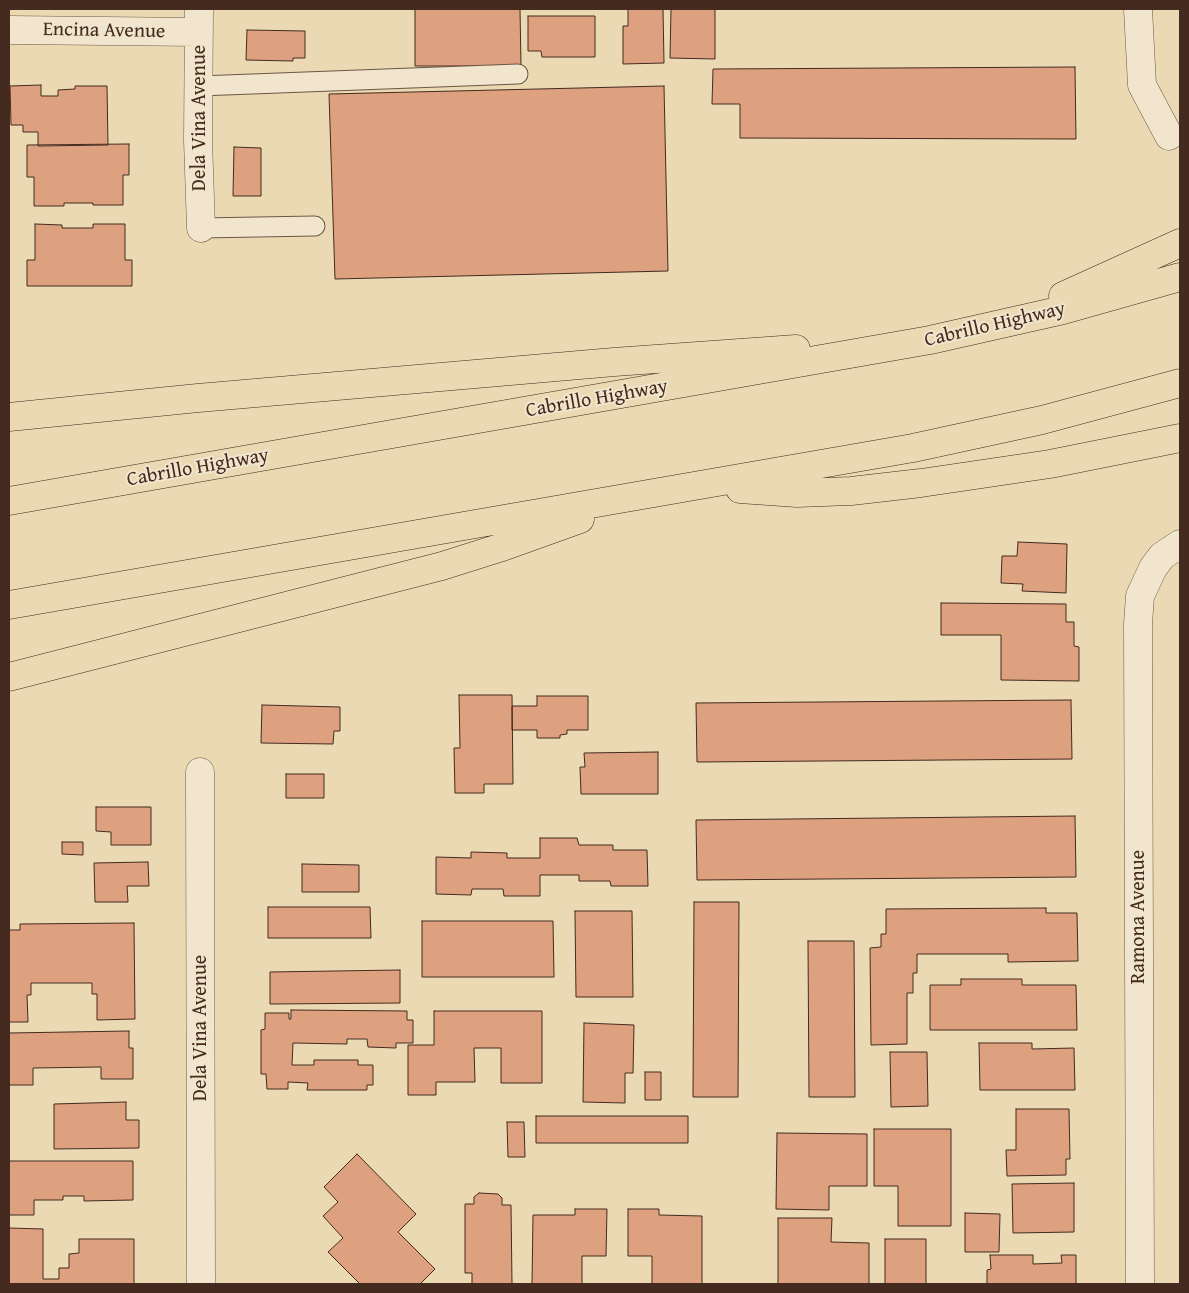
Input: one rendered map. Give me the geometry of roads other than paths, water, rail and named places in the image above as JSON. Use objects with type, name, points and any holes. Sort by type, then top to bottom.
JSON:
[{"type":"highway","points":[[998,326],[1180,243]]},
{"type":"highway","name":"Cabrillo Highway","points":[[9,501],[930,340],[998,326],[1180,277]]},
{"type":"highway","points":[[9,417],[614,362],[930,340]]},
{"type":"highway","points":[[9,605],[638,496],[980,434],[1108,404],[1180,384]]},
{"type":"highway","points":[[706,484],[751,490],[797,493],[851,491],[994,473],[1180,438]]},
{"type":"highway","points":[[9,677],[442,566],[550,530],[638,496]]},
{"type":"street","points":[[1138,9],[1142,85],[1169,136]]},
{"type":"street","name":"Encina Avenue","points":[[9,30],[199,20]]},
{"type":"street","name":"Dela Vina Avenue","points":[[199,20],[198,140],[201,228]]},
{"type":"street","name":"Ramona Avenue","points":[[1140,1284],[1138,624],[1140,596],[1153,568],[1171,550]]},
{"type":"street","name":"Dela Vina Avenue","points":[[200,772],[201,1284]]},
{"type":"lane","points":[[199,86],[518,74]]},
{"type":"lane","points":[[201,228],[315,226]]}]
